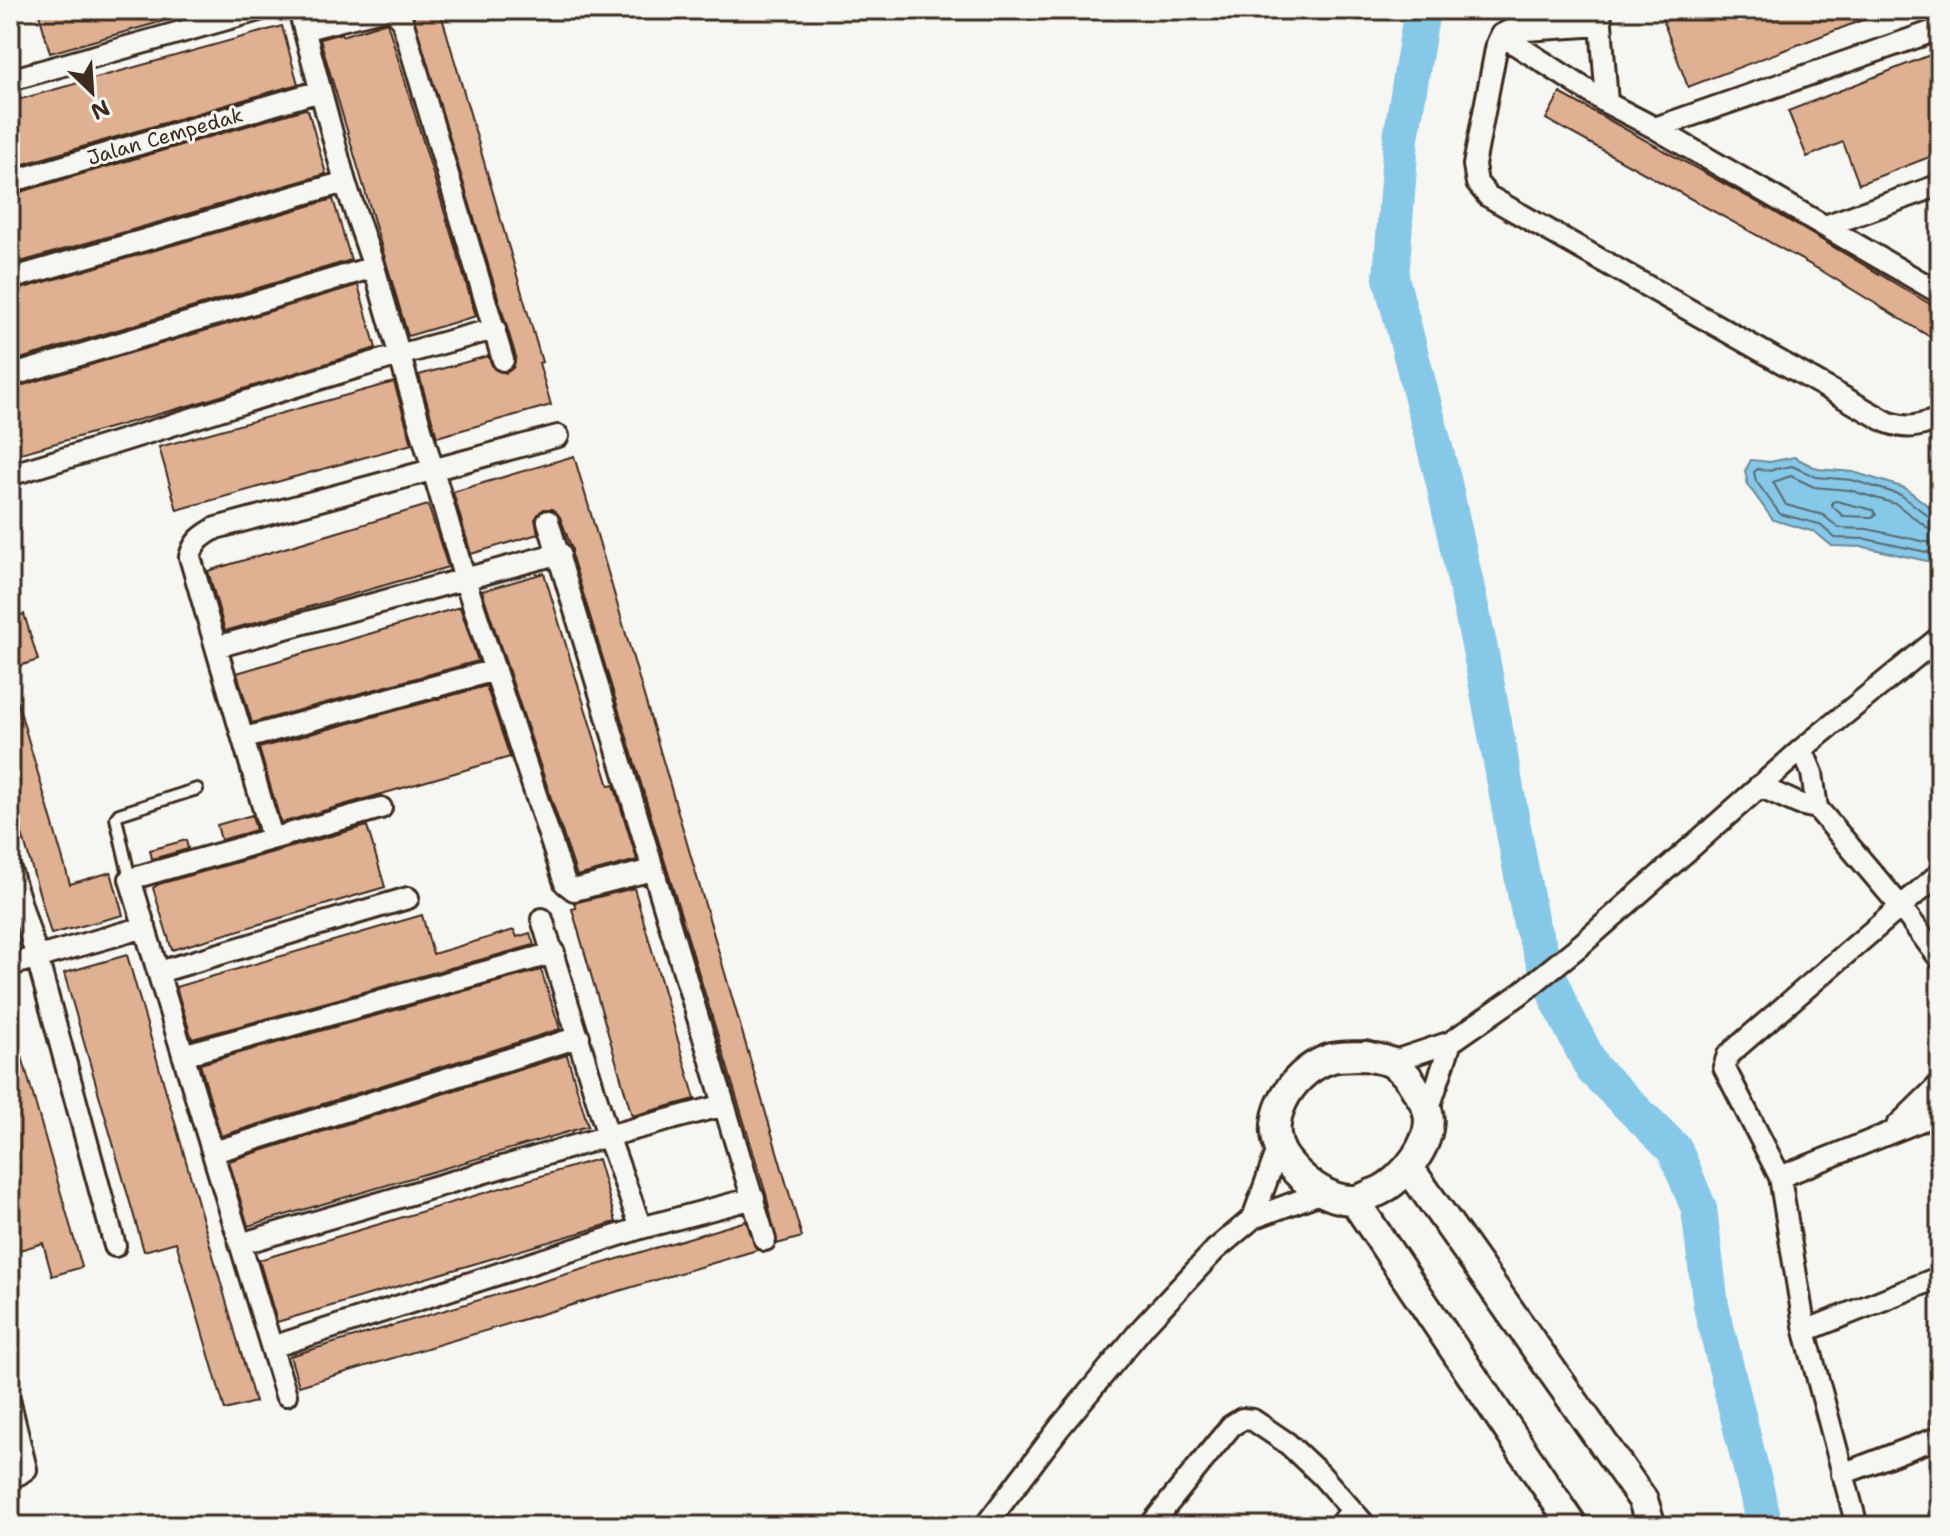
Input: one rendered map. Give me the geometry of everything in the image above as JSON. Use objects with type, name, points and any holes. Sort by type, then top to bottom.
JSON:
[{"type":"street","points":[[10,80],[259,10]]},
{"type":"street","points":[[381,10],[302,20],[345,182],[374,267],[465,580],[565,883],[574,890],[652,870]]},
{"type":"street","points":[[394,10],[402,20],[503,360]]},
{"type":"street","points":[[1607,103],[1600,18],[1509,31],[1501,35],[1474,165],[1477,183],[1488,196],[1887,422],[1913,428],[1940,419]]},
{"type":"street","points":[[1655,128],[1940,29]]},
{"type":"street","points":[[1501,35],[1607,103],[1940,293]]},
{"type":"street","name":"Jalan Cempedak","points":[[10,182],[320,91]]},
{"type":"street","points":[[10,279],[345,182]]},
{"type":"street","points":[[1825,226],[1940,185]]},
{"type":"street","points":[[10,376],[374,267]]},
{"type":"street","points":[[10,471],[16,473],[134,439],[399,353],[495,329]]},
{"type":"street","points":[[272,837],[190,557],[193,544],[216,528],[558,436]]},
{"type":"street","points":[[548,521],[765,1240]]},
{"type":"street","points":[[216,647],[560,553]]},
{"type":"street","points":[[1391,1062],[1451,1042],[1520,994],[1583,943],[1802,749],[1940,637]]},
{"type":"street","points":[[245,738],[495,670]]},
{"type":"street","points":[[1802,749],[1812,773],[1817,808],[1900,906],[1940,959]]},
{"type":"street","points":[[1759,786],[1782,798],[1817,808]]},
{"type":"street","points":[[286,1395],[130,879],[381,808]]},
{"type":"street","points":[[10,869],[115,1246]]},
{"type":"street","points":[[1857,1526],[1805,1331],[1780,1177],[1724,1067],[1728,1055],[1940,873]]},
{"type":"street","points":[[159,972],[408,898]]},
{"type":"street","points":[[542,919],[608,1136],[641,1228]]},
{"type":"street","points":[[10,965],[145,927]]},
{"type":"street","points":[[183,1055],[554,953]]},
{"type":"street","points":[[214,1152],[579,1037]]},
{"type":"street","points":[[1278,1149],[1297,1173],[1323,1192],[1354,1200],[1390,1186],[1409,1168],[1426,1139],[1428,1111],[1451,1042]]},
{"type":"street","points":[[1253,1218],[1278,1149],[1278,1112],[1289,1088],[1308,1071],[1331,1058],[1366,1056],[1391,1062],[1410,1078],[1428,1111]]},
{"type":"street","points":[[1889,1134],[1940,1084]]},
{"type":"street","points":[[240,1244],[724,1105]]},
{"type":"street","points":[[1780,1177],[1940,1113]]},
{"type":"street","points":[[1409,1168],[1643,1500],[1651,1526]]},
{"type":"street","points":[[985,1526],[1060,1427],[1144,1326],[1215,1250],[1253,1218],[1323,1192]]},
{"type":"street","points":[[272,1347],[641,1228],[754,1198]]},
{"type":"street","points":[[1354,1200],[1573,1526]]},
{"type":"street","points":[[1805,1331],[1940,1277]]},
{"type":"street","points":[[10,1403],[26,1469],[10,1477]]},
{"type":"street","points":[[1150,1526],[1231,1426],[1242,1419],[1253,1420],[1287,1443],[1321,1475],[1345,1518],[1366,1526]]},
{"type":"street","points":[[1842,1474],[1940,1437]]},
{"type":"lane","points":[[130,879],[116,818],[119,814],[197,789]]},
{"type":"water","points":[[1794,457],[1818,469],[1853,472],[1905,488],[1940,515],[1940,564],[1864,547],[1832,546],[1815,532],[1773,520],[1748,485],[1745,471],[1751,460],[1770,462]]},
{"type":"building","points":[[38,10],[184,10],[185,15],[50,53]]},
{"type":"building","points":[[411,10],[440,10],[542,362],[539,363],[551,405],[437,437],[419,375],[488,356],[494,369],[506,373],[513,368],[516,357]]},
{"type":"building","points":[[1659,10],[1886,10],[1886,11],[1688,87]]},
{"type":"building","points":[[387,22],[476,316],[408,336],[320,39],[342,33],[342,36]]},
{"type":"building","points":[[282,26],[298,84],[10,168],[10,102]]},
{"type":"building","points":[[1940,51],[1940,153],[1859,184],[1843,142],[1807,157],[1788,111]]},
{"type":"building","points":[[1560,93],[1761,204],[1940,310],[1940,343],[1822,271],[1546,119]]},
{"type":"building","points":[[308,110],[326,174],[10,265],[10,195]]},
{"type":"building","points":[[333,199],[351,260],[10,362],[10,292]]},
{"type":"building","points":[[358,285],[376,348],[14,455],[10,440],[10,389]]},
{"type":"building","points":[[394,382],[412,444],[177,510],[159,447]]},
{"type":"building","points":[[574,456],[802,1237],[777,1244],[766,1194],[560,517],[552,509],[544,509],[535,519],[538,534],[471,554],[453,492]]},
{"type":"building","points":[[428,505],[448,567],[225,631],[208,571]]},
{"type":"building","points":[[544,573],[609,786],[614,785],[637,860],[577,876],[482,591]]},
{"type":"building","points":[[460,607],[478,661],[252,723],[237,673]]},
{"type":"building","points":[[24,614],[38,660],[10,669],[10,618]]},
{"type":"building","points":[[486,686],[510,757],[281,823],[259,748]]},
{"type":"building","points":[[10,694],[15,694],[70,884],[111,872],[123,915],[51,934],[10,792]]},
{"type":"building","points":[[252,815],[256,830],[221,840],[217,825]]},
{"type":"building","points":[[367,826],[385,887],[172,950],[153,888],[159,884]]},
{"type":"building","points":[[186,840],[188,849],[152,859],[150,850]]},
{"type":"building","points":[[634,888],[695,1099],[632,1116],[572,909],[576,908],[574,903]]},
{"type":"building","points":[[422,915],[433,954],[514,930],[517,937],[530,933],[534,945],[192,1039],[176,987]]},
{"type":"building","points":[[127,955],[255,1402],[225,1410],[176,1242],[144,1251],[64,973]]},
{"type":"building","points":[[541,970],[560,1029],[221,1136],[200,1064]]},
{"type":"building","points":[[10,1032],[15,1032],[82,1267],[52,1276],[43,1243],[10,1253]]},
{"type":"building","points":[[567,1055],[588,1126],[248,1226],[229,1161]]},
{"type":"building","points":[[598,1159],[616,1222],[277,1322],[259,1260]]},
{"type":"building","points":[[746,1221],[757,1250],[299,1386],[290,1356]]},
{"type":"waterway","points":[[1422,10],[1401,138],[1391,278],[1443,479],[1481,654],[1531,924],[1559,1003],[1593,1069],[1675,1150],[1699,1209],[1711,1306],[1765,1526]]}]
